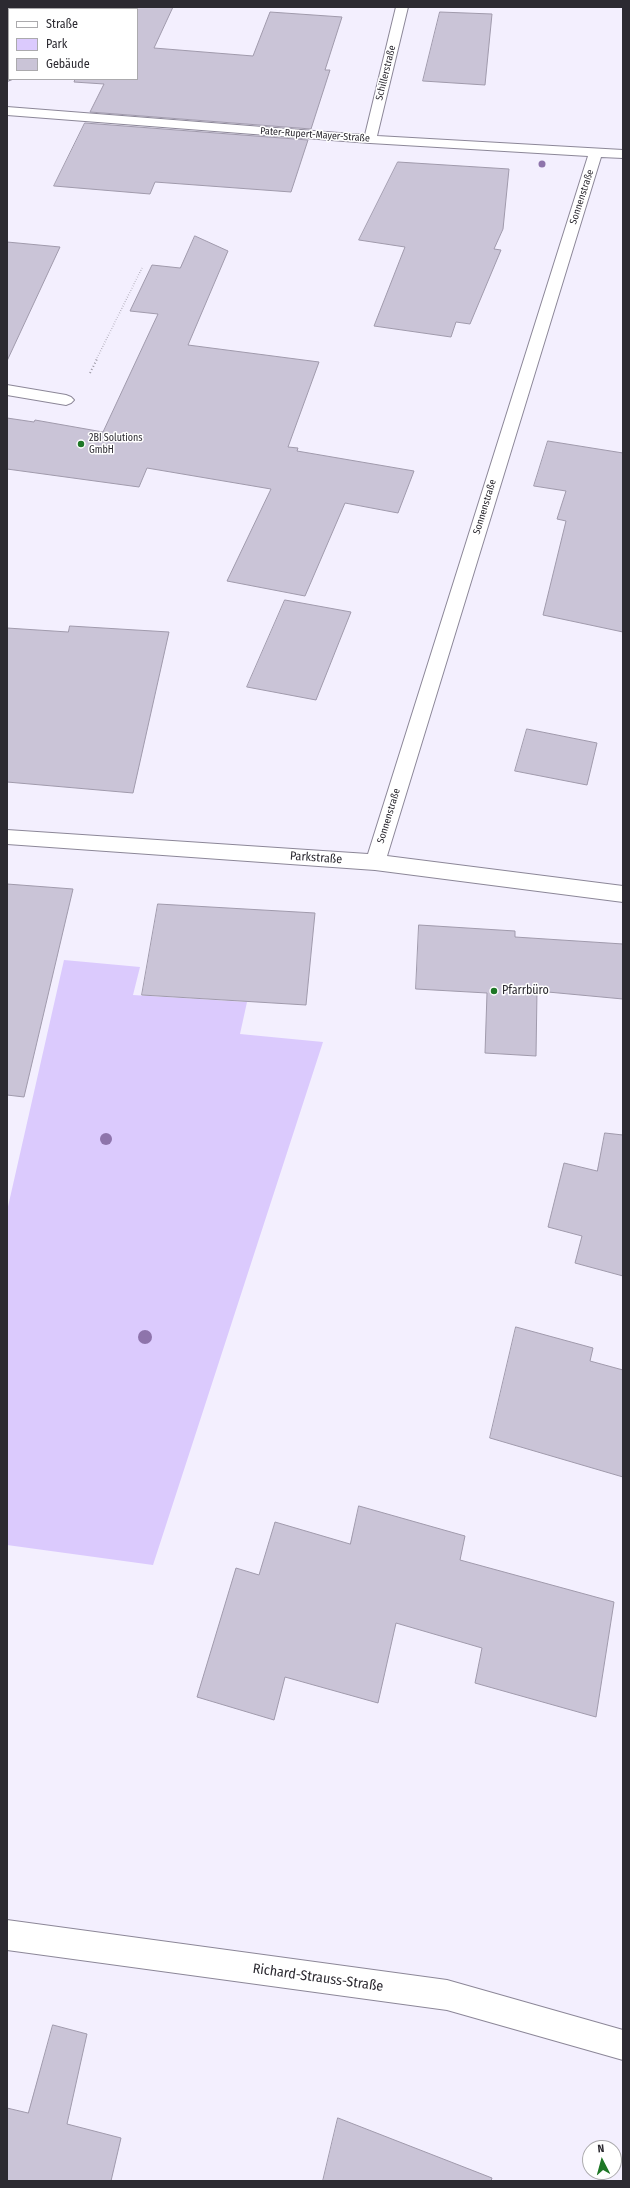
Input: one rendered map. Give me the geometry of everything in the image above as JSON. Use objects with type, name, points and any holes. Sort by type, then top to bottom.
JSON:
[{"type":"street","name":"Schillerstraße","points":[[370,139],[402,7]]},
{"type":"street","name":"Pater-Rupert-Mayer-Straße","points":[[7,111],[370,139],[623,154]]},
{"type":"street","name":"Sonnenstraße","points":[[375,862],[596,152]]},
{"type":"street","points":[[7,390],[66,400]]},
{"type":"street","name":"Parkstraße","points":[[7,836],[375,862],[623,894]]},
{"type":"street","name":"Richard-Strauss-Straße","points":[[7,1935],[447,1995],[623,2045]]},
{"type":"path","points":[[90,374],[142,268]]},
{"type":"green space","points":[[64,960],[140,967],[133,995],[247,1002],[240,1034],[323,1042],[153,1565],[7,1545],[7,1211]]},
{"type":"building","points":[[173,7],[154,48],[253,56],[270,12],[342,17],[325,70],[330,70],[311,129],[90,112],[104,84],[74,82],[75,80],[138,80],[138,8],[110,8]]},
{"type":"building","points":[[440,12],[492,14],[485,85],[423,81]]},
{"type":"building","points":[[85,123],[308,140],[291,192],[155,182],[150,194],[54,186]]},
{"type":"building","points":[[398,162],[509,169],[503,229],[494,249],[501,250],[470,324],[456,322],[451,337],[374,326],[405,247],[359,240]]},
{"type":"building","points":[[195,236],[228,251],[188,345],[319,362],[288,447],[298,448],[297,451],[414,471],[398,513],[345,503],[305,596],[227,581],[271,489],[147,468],[139,487],[7,469],[7,418],[34,422],[35,420],[103,432],[158,314],[130,311],[152,265],[180,268]]},
{"type":"building","points":[[7,242],[60,247],[7,361]]},
{"type":"building","points":[[548,441],[623,453],[623,632],[543,615],[566,521],[557,519],[566,491],[534,486]]},
{"type":"building","points":[[285,600],[351,612],[316,700],[247,687]]},
{"type":"building","points":[[70,626],[169,632],[133,793],[7,782],[7,628],[68,632]]},
{"type":"building","points":[[527,729],[597,743],[587,785],[515,771]]},
{"type":"building","points":[[7,884],[73,889],[24,1097],[7,1095]]},
{"type":"building","points":[[158,904],[315,913],[306,1005],[142,995]]},
{"type":"building","name":"Pfarrbüro","points":[[419,925],[515,931],[515,937],[623,944],[623,999],[537,991],[536,1056],[485,1053],[487,993],[416,989]]},
{"type":"building","points":[[605,1133],[623,1135],[623,1276],[575,1263],[582,1236],[548,1227],[564,1163],[597,1171]]},
{"type":"building","points":[[516,1327],[593,1348],[590,1361],[623,1370],[623,1477],[490,1438]]},
{"type":"building","points":[[359,1506],[465,1536],[460,1560],[614,1602],[596,1717],[475,1683],[482,1648],[396,1623],[378,1703],[285,1677],[274,1720],[197,1697],[236,1568],[259,1575],[275,1522],[350,1544]]},
{"type":"building","points":[[53,2025],[87,2034],[67,2124],[121,2138],[111,2181],[7,2181],[7,2108],[28,2113]]},
{"type":"building","points":[[338,2118],[492,2178],[491,2181],[323,2181]]},
{"type":"place","name":"2BI Solutions GmbH","points":[[81,444]]},
{"type":"place","name":"Pfarrbüro","points":[[494,991]]}]
